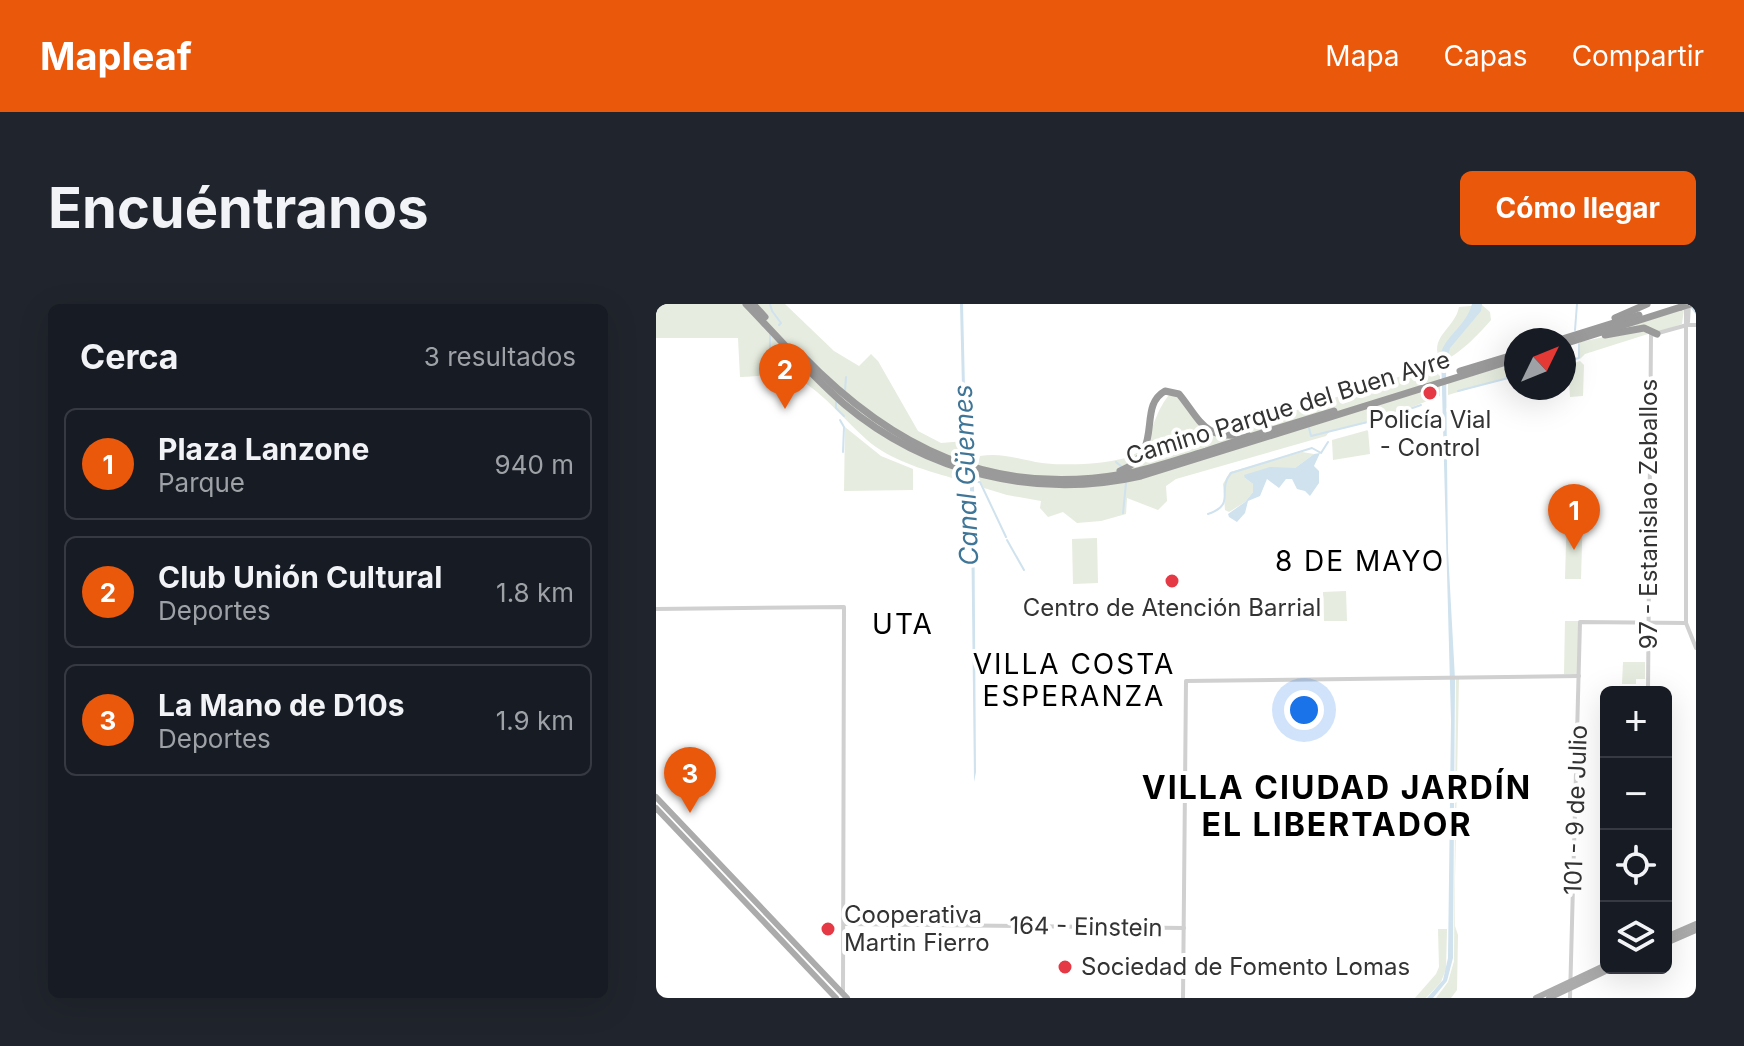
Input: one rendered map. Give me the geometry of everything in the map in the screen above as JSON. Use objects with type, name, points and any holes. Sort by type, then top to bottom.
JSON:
[{"type":"highway","name":"Camino Parque del Buen Ayre","points":[[746,304],[826,387],[861,417],[917,451],[1012,481],[1064,485],[1132,478],[1504,360]]},
{"type":"highway","name":"Camino Parque del Buen Ayre","points":[[753,304],[830,384],[863,412],[910,442],[966,467]]},
{"type":"highway","points":[[1576,338],[1647,304]]},
{"type":"highway","points":[[1579,336],[1684,305]]},
{"type":"highway","points":[[1576,337],[1642,328],[1652,333]]},
{"type":"highway","name":"Camino Parque del Buen Ayre","points":[[976,470],[1027,478],[1075,480],[1140,470],[1443,379]]},
{"type":"highway","points":[[1075,480],[1124,469],[1140,458],[1148,443],[1155,399],[1167,390],[1179,394],[1195,419],[1213,431],[1236,436],[1269,431]]},
{"type":"main road","points":[[656,797],[842,997]]},
{"type":"main road","points":[[656,808],[842,997]]},
{"type":"main road","points":[[717,864],[730,875]]},
{"type":"main road","points":[[1672,934],[1696,924]]},
{"type":"main road","points":[[1672,940],[1696,930]]},
{"type":"main road","points":[[1549,998],[1600,968]]},
{"type":"main road","points":[[1536,998],[1600,973]]},
{"type":"street","points":[[1684,305],[1687,325],[1686,623],[1696,648]]},
{"type":"street","points":[[1652,333],[1696,325]]},
{"type":"street","name":"97 - Estanislao Zeballos","points":[[1648,686],[1652,333]]},
{"type":"street","points":[[656,609],[844,607],[842,997]]},
{"type":"street","name":"101 - 9 de Julio","points":[[1570,998],[1580,622],[1650,623]]},
{"type":"street","points":[[1650,623],[1686,623]]},
{"type":"street","points":[[1183,998],[1186,681],[1579,676]]},
{"type":"street","name":"164 - Einstein","points":[[844,924],[1184,928]]},
{"type":"shaded area","points":[[656,304],[785,304],[834,351],[859,366],[871,354],[918,431],[941,443],[965,441],[967,458],[963,481],[885,453],[817,392],[796,378],[777,375],[740,377],[738,338],[656,338]]},
{"type":"shaded area","points":[[1482,305],[1490,312],[1491,320],[1462,349],[1441,362],[1437,346],[1439,339],[1457,315],[1459,307]]},
{"type":"shaded area","points":[[1684,309],[1682,324],[1658,332],[1648,328],[1609,333]]},
{"type":"shaded area","points":[[1642,329],[1648,334],[1585,354],[1580,359],[1580,342]]},
{"type":"shaded area","points":[[1580,361],[1584,365],[1583,396],[1576,397],[1576,362]]},
{"type":"shaded area","points":[[1504,366],[1504,379],[1448,395],[1448,383]]},
{"type":"shaded area","points":[[1426,368],[1440,376],[1440,396],[1384,418],[1176,479],[1166,486],[1167,501],[1158,510],[1127,498],[1126,514],[1077,523],[1063,512],[1048,517],[1040,508],[1041,501],[984,488],[976,473],[980,456],[988,455],[1064,464],[1094,463],[1133,455],[1144,445],[1169,395],[1179,394],[1192,415],[1218,432],[1213,427],[1232,431]]},
{"type":"shaded area","points":[[845,427],[881,456],[913,469],[913,490],[844,491]]},
{"type":"shaded area","points":[[1368,430],[1370,454],[1333,460],[1332,440]]},
{"type":"shaded area","points":[[1302,452],[1314,454],[1295,468],[1266,469],[1245,478],[1253,484],[1253,492],[1245,502],[1229,512],[1225,510],[1223,484],[1230,472]]},
{"type":"shaded area","points":[[1567,509],[1583,509],[1581,579],[1565,579]]},
{"type":"shaded area","points":[[1097,538],[1098,583],[1073,584],[1072,539]]},
{"type":"shaded area","points":[[1346,591],[1347,621],[1324,621],[1323,592]]},
{"type":"shaded area","points":[[1565,621],[1579,621],[1577,674],[1564,674]]},
{"type":"shaded area","points":[[1623,662],[1645,662],[1645,679],[1636,679],[1636,684],[1622,684]]},
{"type":"shaded area","points":[[1459,678],[1455,880],[1457,990],[1451,998],[1436,998],[1448,982],[1454,961],[1456,679]]},
{"type":"shaded area","points":[[1438,929],[1447,929],[1446,969],[1441,982],[1426,998],[1415,998],[1439,967]]},
{"type":"water","name":"Canal Güemes","points":[[960,304],[963,304],[966,430],[972,462],[967,461],[969,452],[963,429]]},
{"type":"water","points":[[1472,304],[1482,304],[1481,311],[1450,348],[1446,363],[1448,551],[1455,679],[1453,958],[1447,981],[1433,998],[1427,998],[1443,980],[1448,958],[1451,720],[1441,353]]},
{"type":"water","points":[[1320,453],[1314,466],[1319,471],[1319,483],[1310,496],[1297,489],[1292,479],[1286,479],[1279,488],[1267,479],[1260,496],[1248,501],[1245,513],[1237,522],[1229,517],[1228,514],[1253,492],[1253,484],[1244,475],[1270,467],[1295,468]]},
{"type":"water","name":"Canal Güemes","points":[[964,473],[974,478],[974,782],[971,515],[970,488]]},
{"type":"waterway","points":[[770,304],[781,323],[779,325]]},
{"type":"waterway","points":[[1575,328],[1577,304]]},
{"type":"waterway","points":[[1692,308],[1696,313]]},
{"type":"waterway","points":[[770,334],[770,374]]},
{"type":"waterway","points":[[1576,359],[1579,358],[1579,344]]},
{"type":"waterway","points":[[845,391],[846,377]]},
{"type":"waterway","points":[[1458,391],[1504,379]]},
{"type":"waterway","points":[[836,402],[836,408],[844,416]]},
{"type":"waterway","points":[[1309,428],[1311,436],[1384,418],[1421,405]]},
{"type":"waterway","points":[[840,420],[844,427],[843,452]]},
{"type":"waterway","points":[[1208,514],[1222,506],[1231,473],[1312,448],[1321,453],[1328,442]]},
{"type":"waterway","points":[[1116,462],[1122,467]]},
{"type":"waterway","points":[[974,482],[980,482],[1006,537]]},
{"type":"waterway","points":[[1123,513],[1126,483]]},
{"type":"waterway","points":[[1007,540],[1024,570]]},
{"type":"place","name":"Policía Vial - Control","points":[[1430,393]]},
{"type":"place","name":"Club Unión Cultural","points":[[785,409]]},
{"type":"place","name":"Plaza Lanzone","points":[[1574,550]]},
{"type":"place","name":"Centro de Atención Barrial","points":[[1172,581]]},
{"type":"place","name":"La Mano de D10s","points":[[690,813]]},
{"type":"place","name":"Cooperativa Martin Fierro","points":[[828,929]]},
{"type":"place","name":"Sociedad de Fomento Lomas","points":[[1065,967]]},
{"type":"district","name":"8 DE MAYO","points":[[1360,561]]},
{"type":"district","name":"UTA","points":[[903,624]]},
{"type":"district","name":"VILLA COSTA ESPERANZA","points":[[1074,680]]},
{"type":"district","name":"VILLA CIUDAD JARDÍN EL LIBERTADOR","points":[[1337,806]]}]
